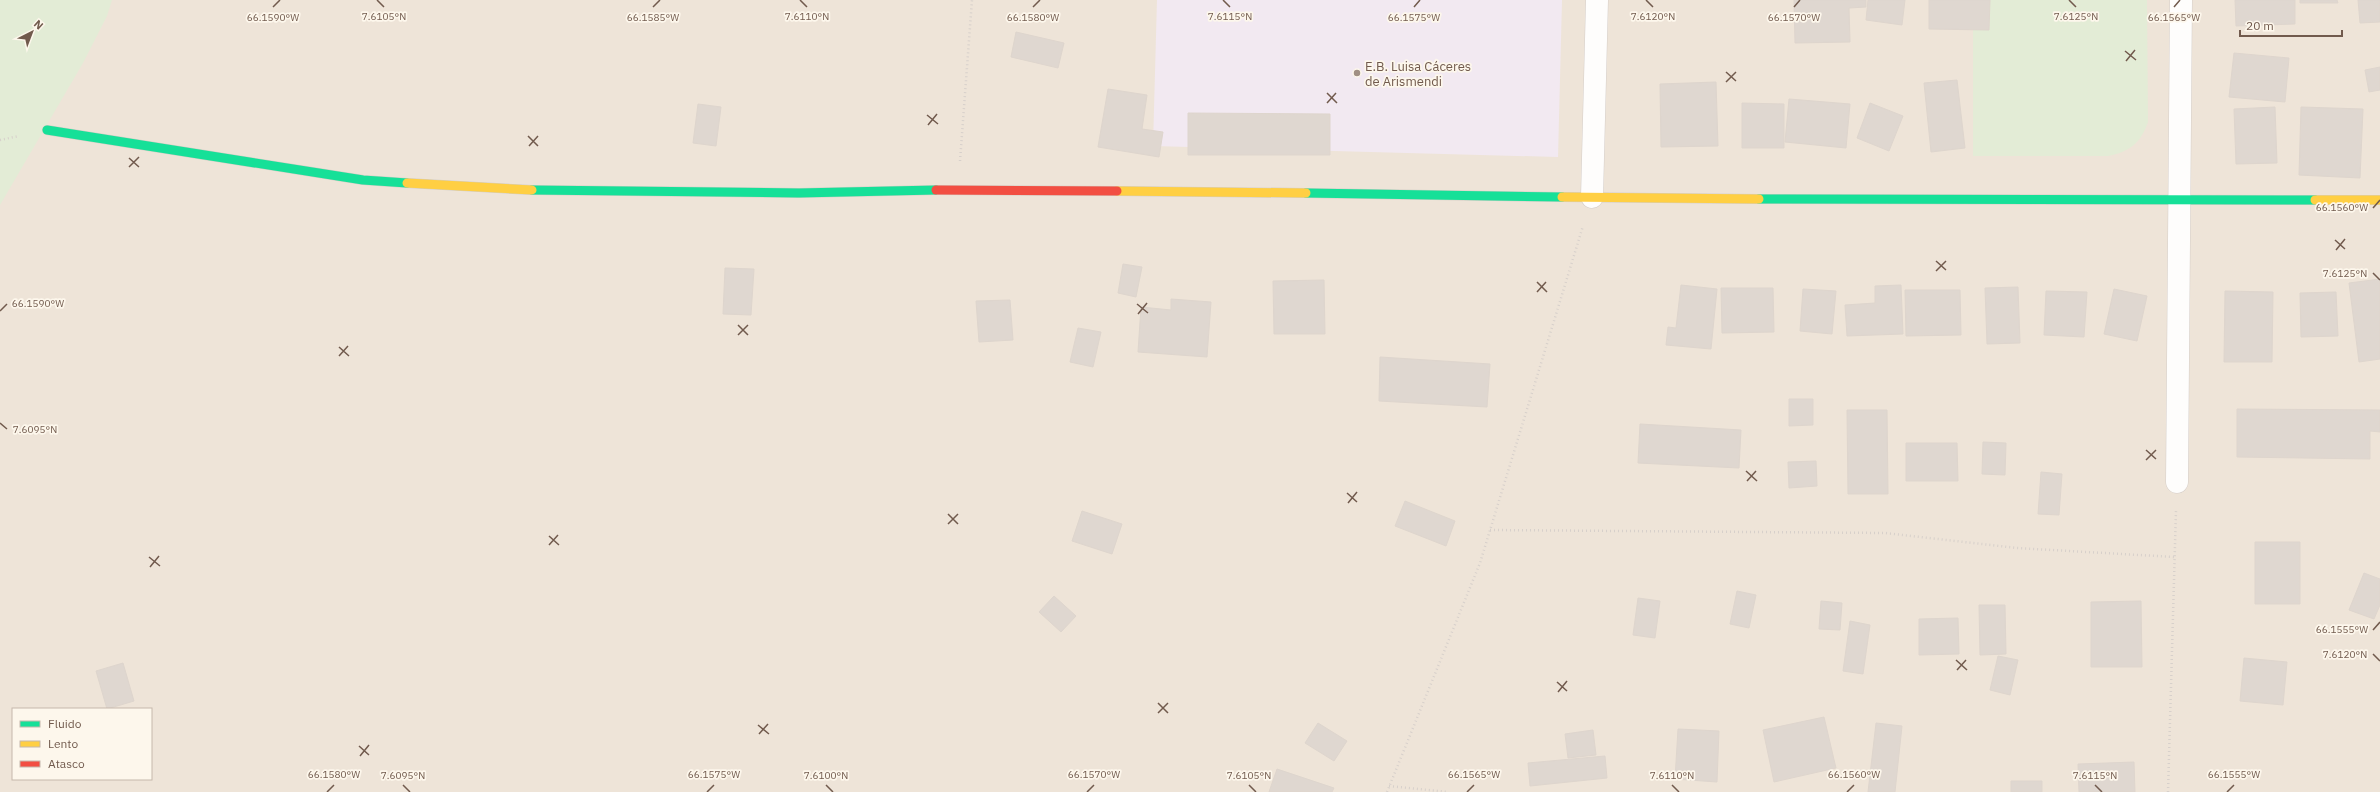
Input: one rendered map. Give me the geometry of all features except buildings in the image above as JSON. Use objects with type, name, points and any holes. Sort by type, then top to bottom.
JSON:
[{"type":"street","points":[[1592,197],[1597,0]]},
{"type":"street","points":[[2177,482],[2181,0]]},
{"type":"street","points":[[47,130],[363,180],[528,190],[799,193],[957,190],[1379,193],[1592,197],[2380,200]]},
{"type":"path","points":[[957,190],[972,0]]},
{"type":"path","points":[[1387,792],[1480,563],[1592,197]]},
{"type":"path","points":[[2168,792],[2177,482]]},
{"type":"path","points":[[1490,530],[1886,533],[2017,548],[2174,557]]},
{"type":"path","points":[[1389,786],[1448,792]]},
{"type":"shaded area","points":[[0,0],[2380,0],[2380,792],[0,792]]},
{"type":"shaded area","name":"E.B. Luisa Cáceres de Arismendi","points":[[1157,0],[1562,0],[1558,157],[1153,146]]},
{"type":"green space","points":[[0,0],[112,0],[107,16],[83,63],[0,205]]},
{"type":"green space","points":[[1973,0],[2147,0],[2148,122],[2142,136],[2138,141],[2122,152],[2108,156],[1973,156]]},
{"type":"traffic: fast","points":[[47,130],[363,180],[407,183]]},
{"type":"traffic: fast","points":[[532,190],[799,193],[936,190]]},
{"type":"traffic: fast","points":[[1306,193],[1562,197]]},
{"type":"traffic: fast","points":[[1759,199],[2315,200]]},
{"type":"traffic: slow","points":[[407,183],[532,190]]},
{"type":"traffic: slow","points":[[1117,191],[1306,193]]},
{"type":"traffic: slow","points":[[1562,197],[1759,199]]},
{"type":"traffic: slow","points":[[2315,200],[2380,200]]},
{"type":"traffic: jam","points":[[936,190],[1117,191]]},
{"type":"place","name":"E.B. Luisa Cáceres de Arismendi","points":[[1357,73]]}]
